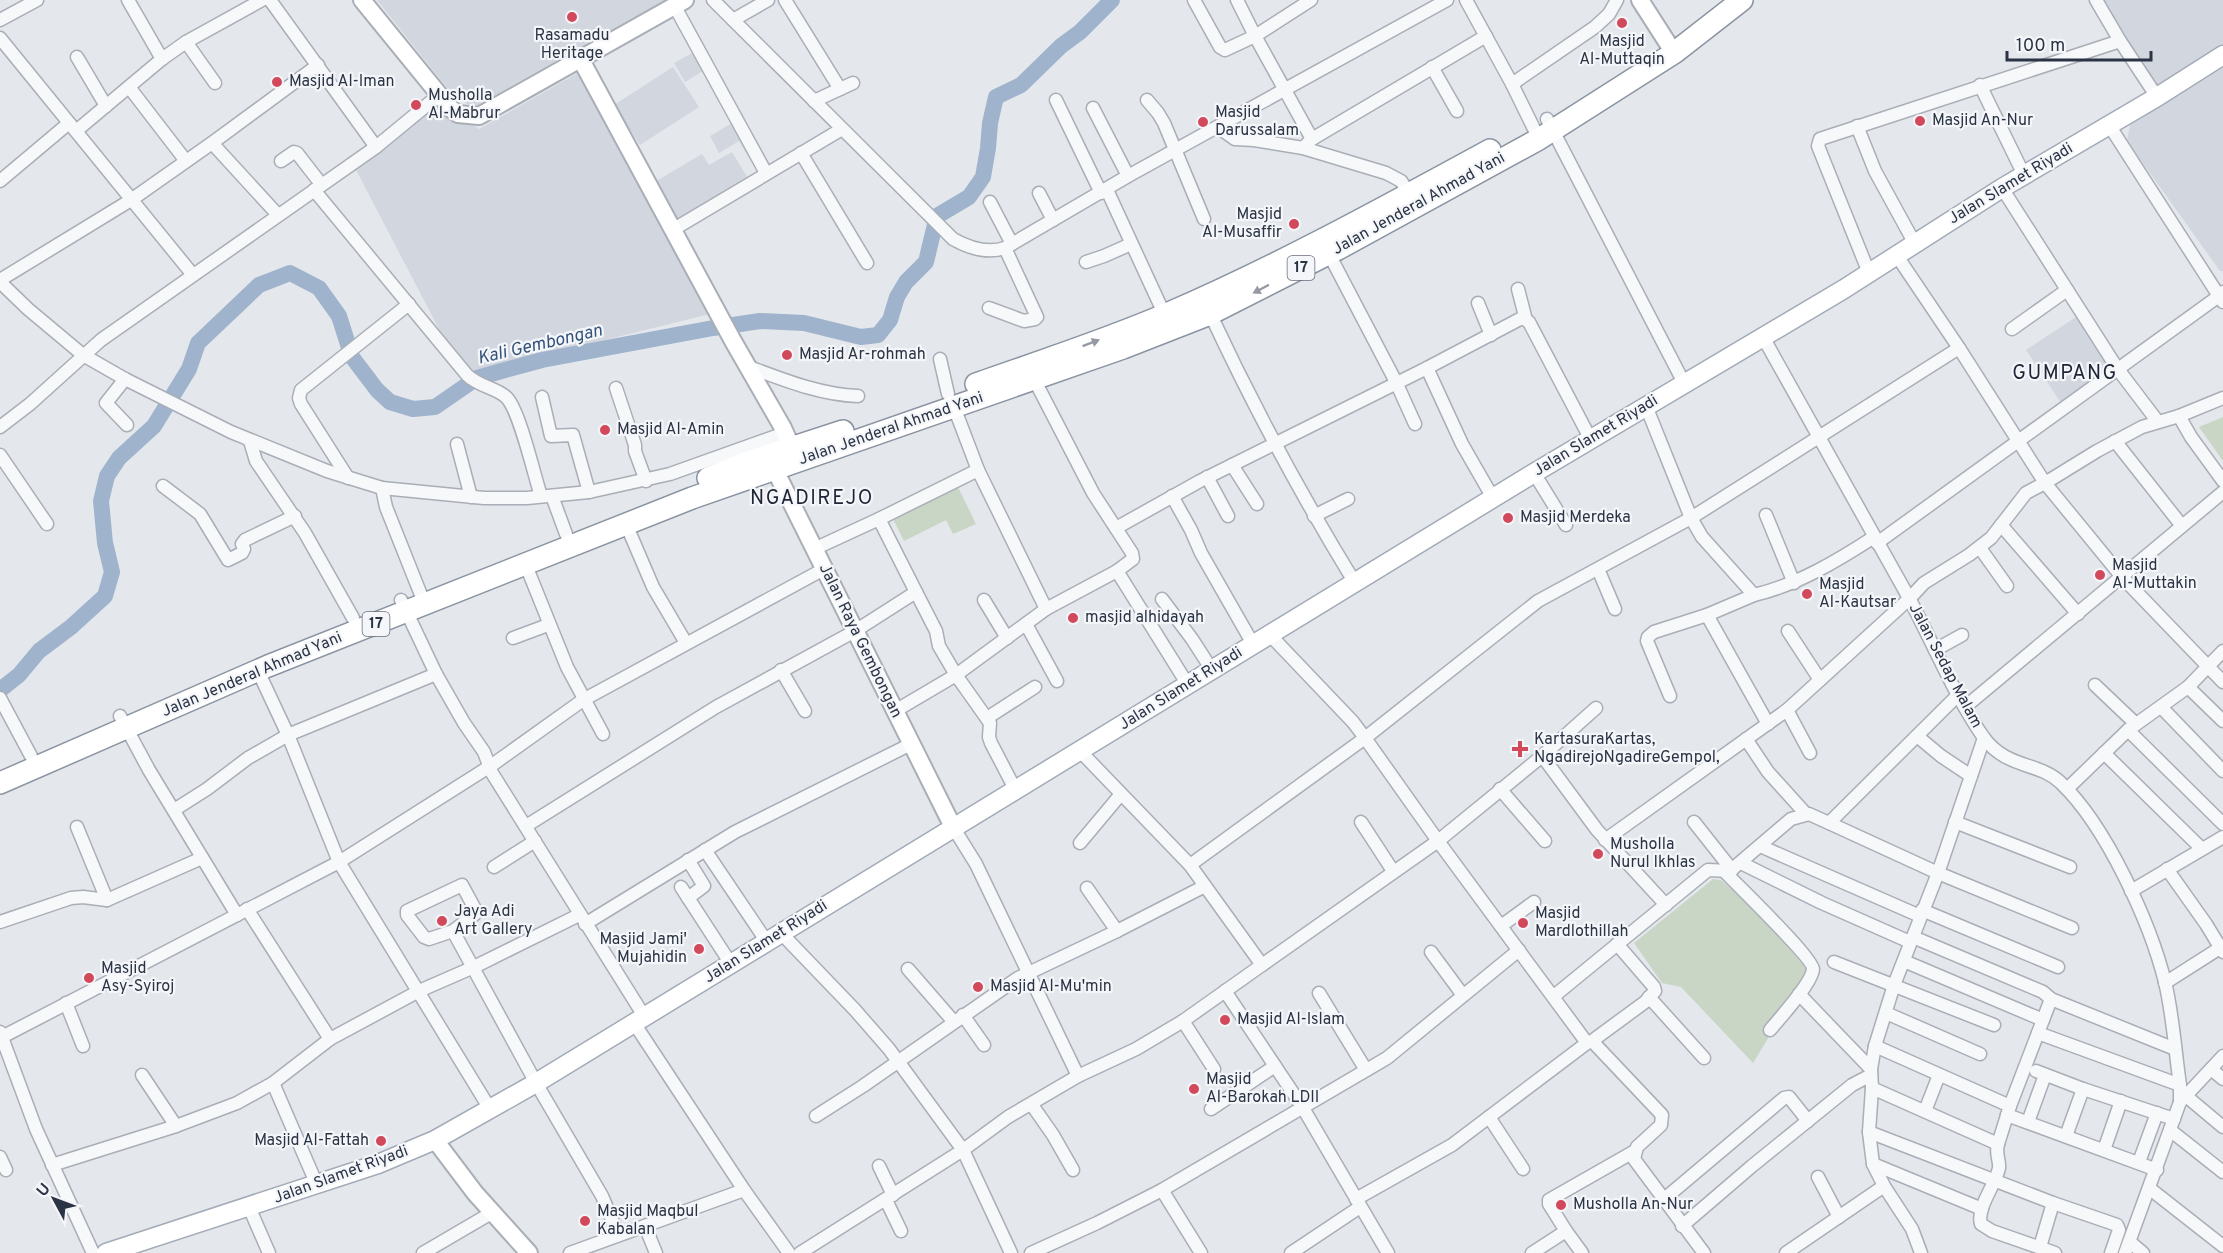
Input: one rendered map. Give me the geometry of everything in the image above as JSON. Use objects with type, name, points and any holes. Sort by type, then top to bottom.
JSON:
[{"type":"highway","name":"Jalan Jenderal Ahmad Yani","points":[[1670,47],[1720,0]]},
{"type":"highway","name":"Jalan Jenderal Ahmad Yani","points":[[0,783],[252,659],[353,618],[413,602],[525,563],[626,524],[692,498],[772,462],[792,447],[951,400],[1034,380],[1329,254],[1543,129],[1620,74],[1670,47],[1742,0]]},
{"type":"highway","name":"Jalan Jenderal Ahmad Yani","points":[[1206,305],[1409,193],[1543,129]]},
{"type":"highway","name":"Jalan Jenderal Ahmad Yani","points":[[951,400],[1043,361],[1168,322]]},
{"type":"highway","name":"Jalan Jenderal Ahmad Yani","points":[[0,770],[31,756],[258,671],[566,534],[772,462]]},
{"type":"main road","name":"Jalan Slamet Riyadi","points":[[106,1253],[378,1164],[435,1140],[536,1083],[1534,473],[1897,256],[2002,188],[2157,97],[2223,55]]},
{"type":"street","points":[[0,20],[37,0]]},
{"type":"street","points":[[128,0],[162,59]]},
{"type":"street","points":[[0,181],[72,127],[106,106],[186,42],[262,0]]},
{"type":"street","points":[[270,0],[376,147]]},
{"type":"street","points":[[362,0],[438,95],[458,114],[479,116],[680,2],[766,173]]},
{"type":"street","points":[[713,0],[940,228],[953,239],[973,249],[996,251],[1447,0]]},
{"type":"street","points":[[733,20],[768,0]]},
{"type":"street","points":[[785,0],[840,89]]},
{"type":"street","points":[[1194,0],[1222,49],[1228,50],[1255,36],[1295,4],[1311,0]]},
{"type":"street","points":[[1237,0],[1284,89],[1307,143]]},
{"type":"street","points":[[1466,0],[1512,84],[1543,129],[1684,383]]},
{"type":"street","points":[[1512,84],[1596,27],[1609,14],[1617,0]]},
{"type":"street","points":[[1640,0],[1670,47]]},
{"type":"street","points":[[2096,0],[2157,97]]},
{"type":"street","points":[[1307,143],[1486,36]]},
{"type":"street","points":[[0,38],[193,275]]},
{"type":"street","points":[[1869,273],[1818,146],[1823,136],[2120,41]]},
{"type":"street","points":[[186,42],[215,83]]},
{"type":"street","points":[[77,57],[106,106]]},
{"type":"street","points":[[318,65],[131,200],[0,281],[28,309],[83,355],[125,379],[250,441],[348,478],[382,488],[471,497],[546,496],[589,492],[792,447],[580,58]]},
{"type":"street","points":[[1432,67],[1457,111]]},
{"type":"street","points":[[814,101],[853,83]]},
{"type":"street","points":[[1980,85],[2024,175]]},
{"type":"street","points":[[129,87],[186,161]]},
{"type":"street","points":[[0,427],[125,322],[376,147],[438,95]]},
{"type":"street","points":[[1056,100],[1131,244],[1168,322]]},
{"type":"street","points":[[1147,100],[1158,113],[1177,150],[1204,219]]},
{"type":"street","points":[[1093,108],[1128,176]]},
{"type":"street","points":[[1670,696],[1647,641],[1654,632],[1707,615],[1754,595],[1794,583],[1876,540],[2117,368],[2222,297],[2109,125]]},
{"type":"street","points":[[1857,126],[1875,171],[1915,244]]},
{"type":"street","points":[[1218,127],[1235,139],[1307,143],[1393,176],[1401,181],[1409,193]]},
{"type":"street","points":[[674,229],[842,129]]},
{"type":"street","points":[[212,143],[278,215]]},
{"type":"street","points":[[281,161],[294,152],[297,153],[317,187],[409,304],[472,379],[501,393],[513,407],[546,496],[566,534]]},
{"type":"street","points":[[801,153],[867,263]]},
{"type":"street","points":[[2002,188],[2117,368],[2158,422]]},
{"type":"street","points":[[1039,193],[1053,220]]},
{"type":"street","points":[[989,308],[1024,321],[1037,317],[990,202]]},
{"type":"street","points":[[1086,262],[1131,244]]},
{"type":"street","points":[[1329,254],[1416,424]]},
{"type":"street","points":[[1897,256],[2045,483],[2122,577],[2223,682]]},
{"type":"street","points":[[1518,289],[1526,320],[1591,440]]},
{"type":"street","points":[[2012,329],[2067,290]]},
{"type":"street","points":[[1478,303],[1491,335]]},
{"type":"street","points":[[348,478],[299,398],[300,390],[409,304]]},
{"type":"street","points":[[1206,305],[1274,443],[1314,516],[1355,583]]},
{"type":"street","points":[[1116,528],[1207,477],[1428,368],[1520,318],[1526,320]]},
{"type":"street","name":"Jalan Sedap Malam","points":[[1763,337],[1909,599],[1958,695],[1984,738],[2002,756],[2023,766],[2050,774],[2067,789],[2098,829],[2130,891],[2155,950],[2165,983],[2182,1095]]},
{"type":"street","points":[[1190,865],[1365,738],[1538,601],[1691,519],[1959,348]]},
{"type":"street","points":[[940,359],[951,400],[978,470],[1046,609]]},
{"type":"street","points":[[749,367],[832,395],[858,396]]},
{"type":"street","points":[[1428,368],[1462,444],[1493,498]]},
{"type":"street","points":[[125,379],[106,402],[127,425]]},
{"type":"street","points":[[895,711],[956,675],[1046,609],[1117,571],[1131,561],[1133,556],[1088,484],[1034,380]]},
{"type":"street","points":[[616,388],[646,481]]},
{"type":"street","points":[[542,397],[551,436],[572,433],[573,435],[589,492]]},
{"type":"street","points":[[1605,840],[1787,710],[1924,583],[1980,548],[1991,538],[2026,493],[2115,441],[2223,398]]},
{"type":"street","points":[[1646,406],[1691,519],[1702,537],[1754,595]]},
{"type":"street","points":[[2179,416],[2223,481]]},
{"type":"street","points":[[250,441],[256,461],[294,516],[353,618]]},
{"type":"street","points":[[2115,441],[2182,526]]},
{"type":"street","points":[[457,444],[471,497]]},
{"type":"street","points":[[0,455],[47,524]]},
{"type":"street","name":"Jalan Raya Gembongan","points":[[772,462],[953,827]]},
{"type":"street","points":[[1232,465],[1257,504]]},
{"type":"street","points":[[814,549],[978,470]]},
{"type":"street","points":[[1534,473],[1566,525]]},
{"type":"street","points":[[1207,477],[1228,516]]},
{"type":"street","points":[[163,486],[200,514],[228,560],[244,551],[242,544],[245,540],[294,516]]},
{"type":"street","points":[[382,488],[413,602],[436,674],[464,723],[484,752],[489,767],[582,919],[639,1020],[744,1190],[789,1253]]},
{"type":"street","points":[[1965,707],[2223,492]]},
{"type":"street","points":[[1172,496],[1201,553],[1253,644]]},
{"type":"street","points":[[1314,516],[1348,499]]},
{"type":"street","points":[[1766,515],[1794,583]]},
{"type":"street","points":[[879,519],[936,631],[939,646],[956,675],[987,717],[990,723],[989,738],[1015,789]]},
{"type":"street","points":[[626,524],[653,587],[686,643]]},
{"type":"street","points":[[2001,525],[2078,614]]},
{"type":"street","points":[[1980,548],[2007,586]]},
{"type":"street","points":[[525,563],[548,624],[603,734]]},
{"type":"street","points":[[93,1253],[5,1064],[1,1034],[66,1003],[339,862],[489,767],[584,700],[824,569]]},
{"type":"street","points":[[1598,569],[1615,609]]},
{"type":"street","points":[[1117,571],[1188,685]]},
{"type":"street","points":[[526,825],[716,707],[855,631],[916,592]]},
{"type":"street","points":[[1162,598],[1212,670]]},
{"type":"street","points":[[984,600],[1007,638]]},
{"type":"street","points":[[1707,615],[1768,724]]},
{"type":"street","points":[[513,638],[548,624]]},
{"type":"street","points":[[1026,624],[1057,681]]},
{"type":"street","points":[[1788,631],[1820,680]]},
{"type":"street","points":[[1935,650],[1962,634]]},
{"type":"street","points":[[1270,635],[1353,722],[1438,841],[1590,1042],[1662,1115],[1661,1125],[1635,1150],[1549,1200],[1549,1204],[1582,1253]]},
{"type":"street","points":[[2067,789],[2132,727],[2188,687],[2223,651]]},
{"type":"street","points":[[781,670],[805,711]]},
{"type":"street","points":[[258,671],[288,735],[339,862],[490,1109]]},
{"type":"street","points":[[174,810],[248,758],[288,735],[436,674]]},
{"type":"street","points":[[2095,685],[2223,824]]},
{"type":"street","points":[[987,717],[1035,687]]},
{"type":"street","points":[[2188,687],[2223,721]]},
{"type":"street","points":[[1829,823],[1958,695]]},
{"type":"street","points":[[0,698],[31,756]]},
{"type":"street","points":[[2161,707],[2223,771]]},
{"type":"street","points":[[800,1253],[890,1198],[1008,1118],[1078,1076],[1136,1049],[1183,1021],[1438,841],[1541,757],[1596,708]]},
{"type":"street","points":[[1787,710],[1810,753]]},
{"type":"street","points":[[124,722],[201,858],[242,912],[330,1039]]},
{"type":"street","points":[[1917,736],[1971,776]]},
{"type":"street","points":[[1921,1253],[1912,1229],[1884,1186],[1873,1164],[1869,1131],[1875,1046],[1894,985],[1938,873],[1984,738]]},
{"type":"street","points":[[1746,739],[1768,772],[1806,814],[1938,873],[2072,928]]},
{"type":"street","points":[[52,1165],[220,1110],[273,1083],[330,1039],[419,991],[582,919],[735,832],[911,744]]},
{"type":"street","points":[[1080,751],[1190,865],[1262,965]]},
{"type":"street","points":[[2104,753],[2202,849]]},
{"type":"street","points":[[1541,757],[1605,840],[1666,905]]},
{"type":"street","points":[[1500,789],[1545,841]]},
{"type":"street","points":[[1080,843],[1121,794]]},
{"type":"street","points":[[1733,869],[1791,819],[1806,814]]},
{"type":"street","points":[[1361,822],[1393,871]]},
{"type":"street","points":[[1694,822],[1810,961],[1813,971],[1799,994],[1770,1030]]},
{"type":"street","points":[[1955,822],[2070,867]]},
{"type":"street","points":[[77,827],[107,900]]},
{"type":"street","points":[[953,827],[976,864],[1078,1076]]},
{"type":"street","points":[[2130,891],[2223,837]]},
{"type":"street","points":[[494,867],[535,841]]},
{"type":"street","points":[[1760,846],[2058,967]]},
{"type":"street","points":[[705,850],[774,937],[855,1010],[899,1061],[963,1150],[1011,1253]]},
{"type":"street","points":[[0,922],[71,898],[107,900],[201,858]]},
{"type":"street","points":[[688,860],[704,886],[684,893],[731,964]]},
{"type":"street","points":[[1554,996],[1708,870],[1733,869],[2043,992],[2051,999],[2175,1049]]},
{"type":"street","points":[[2165,983],[2222,949],[2167,869]]},
{"type":"street","points":[[462,885],[475,909],[475,914],[453,931],[429,939],[424,937],[407,915],[407,911],[462,885]]},
{"type":"street","points":[[816,1116],[1029,972],[1205,886]]},
{"type":"street","points":[[1087,888],[1117,931]]},
{"type":"street","points":[[1501,926],[1534,902]]},
{"type":"street","points":[[453,931],[536,1083],[602,1196],[618,1234]]},
{"type":"street","points":[[1291,1253],[1358,1203],[1452,1145],[1649,997],[1654,987],[1617,944]]},
{"type":"street","points":[[1031,1253],[1162,1190],[1387,1058],[1462,994],[1519,950]]},
{"type":"street","points":[[1431,952],[1462,994]]},
{"type":"street","points":[[1904,961],[2043,1020]]},
{"type":"street","points":[[1834,962],[1994,1025]]},
{"type":"street","points":[[908,969],[984,1045]]},
{"type":"street","points":[[1225,991],[1303,1108],[1388,1253]]},
{"type":"street","points":[[1319,993],[1366,1070]]},
{"type":"street","points":[[1799,994],[1872,1077],[1925,1111],[1998,1144]]},
{"type":"street","points":[[1649,997],[1704,1058]]},
{"type":"street","points":[[2051,999],[2008,1110],[1996,1157],[1999,1169],[1980,1220],[1985,1228],[2055,1253]]},
{"type":"street","points":[[66,1003],[83,1046]]},
{"type":"street","points":[[1886,1013],[1980,1054]]},
{"type":"street","points":[[1183,1021],[1214,1069]]},
{"type":"street","points":[[2038,1033],[2182,1095],[2223,1127]]},
{"type":"street","points":[[1875,1046],[1939,1075],[2028,1122],[2157,1170]]},
{"type":"street","points":[[2127,1249],[2182,1095],[2223,1056]]},
{"type":"street","points":[[1211,1109],[1275,1066]]},
{"type":"street","points":[[2211,1069],[2223,1079]]},
{"type":"street","points":[[2028,1122],[2041,1073],[2157,1113],[2223,1172]]},
{"type":"street","points":[[142,1075],[176,1126]]},
{"type":"street","points":[[1925,1111],[1939,1075]]},
{"type":"street","points":[[1682,1226],[1852,1085],[1872,1077]]},
{"type":"street","points":[[273,1083],[317,1185]]},
{"type":"street","points":[[2066,1136],[2083,1089]]},
{"type":"street","points":[[1663,1200],[1784,1098],[1789,1097],[1808,1121]]},
{"type":"street","points":[[2104,1150],[2121,1101]]},
{"type":"street","points":[[1032,1105],[1073,1170]]},
{"type":"street","points":[[2139,1162],[2157,1113]]},
{"type":"street","points":[[1489,1117],[1523,1169]]},
{"type":"street","points":[[1869,1131],[1993,1181],[2117,1225],[2119,1230],[2112,1250],[2127,1249],[2143,1253]]},
{"type":"street","points":[[435,1140],[475,1193],[529,1253]]},
{"type":"street","points":[[1635,1150],[1635,1162],[1704,1253]]},
{"type":"street","points":[[0,1157],[6,1170]]},
{"type":"street","points":[[1873,1164],[1983,1209]]},
{"type":"street","points":[[879,1166],[901,1231]]},
{"type":"street","points":[[1818,1178],[1839,1217]]},
{"type":"street","points":[[1786,1253],[1884,1186]]},
{"type":"street","points":[[2149,1188],[2223,1246]]},
{"type":"street","points":[[570,1253],[744,1190]]},
{"type":"street","points":[[1162,1190],[1201,1253]]},
{"type":"street","points":[[2040,1247],[2053,1203]]},
{"type":"street","points":[[249,1207],[269,1253]]},
{"type":"street","points":[[423,1253],[493,1212]]},
{"type":"street","points":[[645,1226],[656,1253]]},
{"type":"street","points":[[1532,1253],[1566,1231]]},
{"type":"shaded area","points":[[377,0],[676,0],[587,53],[581,47],[474,107],[455,98]]},
{"type":"shaded area","points":[[2098,0],[2223,0],[2223,44],[2153,88]]},
{"type":"shaded area","points":[[692,53],[703,71],[685,82],[674,63]]},
{"type":"shaded area","points":[[673,67],[699,107],[640,145],[614,105]]},
{"type":"shaded area","points":[[2223,68],[2223,271],[2220,271],[2127,141],[2130,125]]},
{"type":"shaded area","points":[[585,69],[714,313],[463,375],[355,168],[440,103],[479,129]]},
{"type":"shaded area","points":[[734,122],[752,154],[748,156],[739,141],[719,153],[710,136]]},
{"type":"shaded area","points":[[732,152],[747,177],[675,220],[653,183],[702,154],[709,165]]},
{"type":"shaded area","points":[[2076,317],[2113,372],[2063,406],[2026,350]]},
{"type":"green space","points":[[2223,417],[2223,461],[2199,427]]},
{"type":"green space","points":[[956,483],[976,524],[953,534],[946,520],[904,541],[891,515]]},
{"type":"green space","points":[[1713,879],[1721,880],[1814,963],[1753,1063],[1681,987],[1662,983],[1634,943]]},
{"type":"waterway","name":"Kali Gembongan","points":[[0,690],[19,675],[39,651],[71,627],[105,596],[112,572],[105,543],[101,501],[107,476],[119,458],[154,426],[189,369],[198,343],[259,285],[290,273],[319,288],[339,316],[352,357],[377,390],[390,402],[413,409],[435,407],[477,378],[542,360],[713,328],[760,321],[804,323],[861,337],[878,335],[890,320],[897,297],[906,282],[926,262],[937,216],[969,197],[983,177],[996,97],[1021,85],[1112,0]]},
{"type":"place","name":"Rasamadu Heritage","points":[[572,17]]},
{"type":"place","name":"Masjid Al-Muttaqin","points":[[1622,23]]},
{"type":"place","name":"Masjid Al-Iman","points":[[277,82]]},
{"type":"place","name":"Musholla Al-Mabrur","points":[[416,105]]},
{"type":"place","name":"Masjid An-Nur","points":[[1920,121]]},
{"type":"place","name":"Masjid Darussalam","points":[[1203,122]]},
{"type":"place","name":"Masjid Al-Musaffir","points":[[1294,224]]},
{"type":"place","name":"Masjid Ar-rohmah","points":[[787,355]]},
{"type":"place","name":"Masjid Al-Amin","points":[[605,430]]},
{"type":"place","name":"Masjid Merdeka","points":[[1508,518]]},
{"type":"place","name":"Masjid Al-Muttakin","points":[[2100,575]]},
{"type":"place","name":"Masjid Al-Kautsar","points":[[1807,594]]},
{"type":"place","name":"masjid alhidayah","points":[[1073,618]]},
{"type":"place","name":"KartasuraKartas, NgadirejoNgadireGempol,","points":[[1520,749]]},
{"type":"place","name":"Musholla Nurul Ikhlas","points":[[1598,854]]},
{"type":"place","name":"Jaya Adi Art Gallery","points":[[442,921]]},
{"type":"place","name":"Masjid Mardlothillah","points":[[1523,923]]},
{"type":"place","name":"Masjid Jami' Mujahidin","points":[[699,949]]},
{"type":"place","name":"Masjid Asy-Syiroj","points":[[89,978]]},
{"type":"place","name":"Masjid Al-Mu'min","points":[[978,987]]},
{"type":"place","name":"Masjid Al-Islam","points":[[1225,1020]]},
{"type":"place","name":"Masjid Al-Barokah LDII","points":[[1194,1089]]},
{"type":"place","name":"Masjid Al-Fattah","points":[[381,1141]]},
{"type":"place","name":"Musholla An-Nur","points":[[1561,1205]]},
{"type":"place","name":"Masjid Maqbul Kabalan","points":[[585,1221]]},
{"type":"district","name":"GUMPANG","points":[[2065,374]]},
{"type":"district","name":"NGADIREJO","points":[[812,499]]}]
